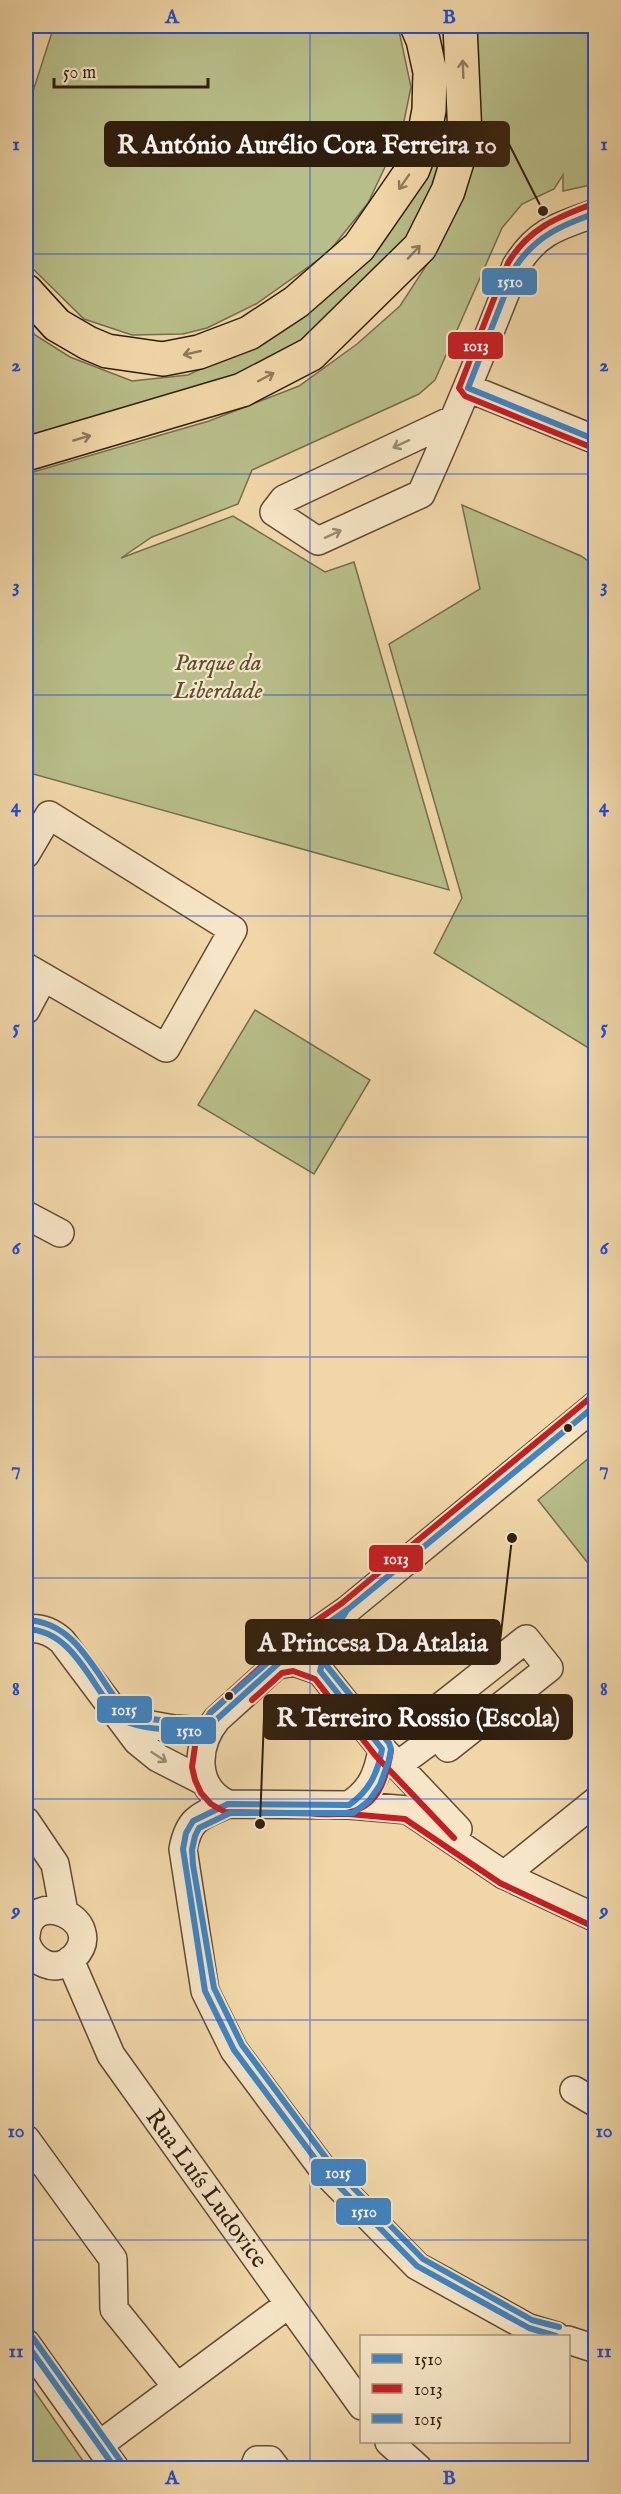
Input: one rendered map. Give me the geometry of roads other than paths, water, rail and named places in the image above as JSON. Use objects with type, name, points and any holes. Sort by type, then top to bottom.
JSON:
[{"type":"highway","points":[[26,291],[57,325],[87,342],[107,351],[164,359],[199,352],[249,333],[296,302],[359,247],[413,169],[423,142],[429,110],[430,72],[417,26]]},
{"type":"highway","points":[[26,454],[242,390],[311,354],[420,247],[448,191],[465,135],[460,26]]},
{"type":"street","points":[[454,420],[284,499],[274,512],[318,541],[421,494],[454,420],[468,388],[516,266],[526,250],[537,239],[553,229],[596,213]]},
{"type":"street","points":[[468,388],[596,440]]},
{"type":"street","points":[[26,854],[49,815],[233,930],[166,1048],[34,973],[26,1010]]},
{"type":"street","points":[[26,1215],[60,1233]]},
{"type":"street","points":[[596,1405],[346,1610],[303,1641],[217,1719],[208,1731],[201,1749],[201,1772],[205,1782],[217,1799],[228,1804],[349,1805],[408,1810],[504,1875],[596,1918]]},
{"type":"street","points":[[320,1671],[324,1650],[332,1631],[346,1610]]},
{"type":"street","points":[[28,1623],[45,1629],[62,1641],[137,1740],[158,1758],[205,1782]]},
{"type":"street","points":[[278,1665],[294,1662],[320,1671],[390,1756],[504,1875]]},
{"type":"street","points":[[123,1720],[174,1729],[208,1731]]},
{"type":"street","points":[[349,1805],[362,1797],[373,1783],[380,1764],[390,1756],[437,1736]]},
{"type":"street","points":[[504,1875],[596,1801]]},
{"type":"street","points":[[228,1804],[193,1821],[186,1833],[183,1849],[205,1991],[234,2050],[325,2172],[417,2266],[529,2328],[550,2335]]},
{"type":"street","points":[[26,1821],[55,1864],[64,1912]]},
{"type":"street","points":[[26,1936],[30,1922],[36,1915],[55,1909],[64,1912],[77,1922],[81,1938],[76,1954],[70,1960],[52,1966],[42,1964],[28,1950],[26,1942]]},
{"type":"street","name":"Rua Luís Ludovice","points":[[70,1960],[111,2055],[360,2403]]},
{"type":"street","points":[[26,2139],[113,2259],[114,2309],[177,2387]]},
{"type":"street","points":[[99,2445],[290,2304]]},
{"type":"street","points":[[570,2341],[596,2349]]},
{"type":"street","points":[[26,2343],[115,2469]]},
{"type":"street","points":[[390,2443],[418,2469]]},
{"type":"street","points":[[254,2469],[257,2460],[270,2460],[276,2469]]},
{"type":"place","name":"R António Aurélio Cora Ferreira 10","points":[[543,211]]},
{"type":"place","name":"A Princesa Da Atalaia","points":[[512,1538]]},
{"type":"place","name":"R Terreiro Rossio (Escola)","points":[[260,1824]]},
{"type":"park label","name":"Parque da Liberdade","points":[[218,676]]}]
